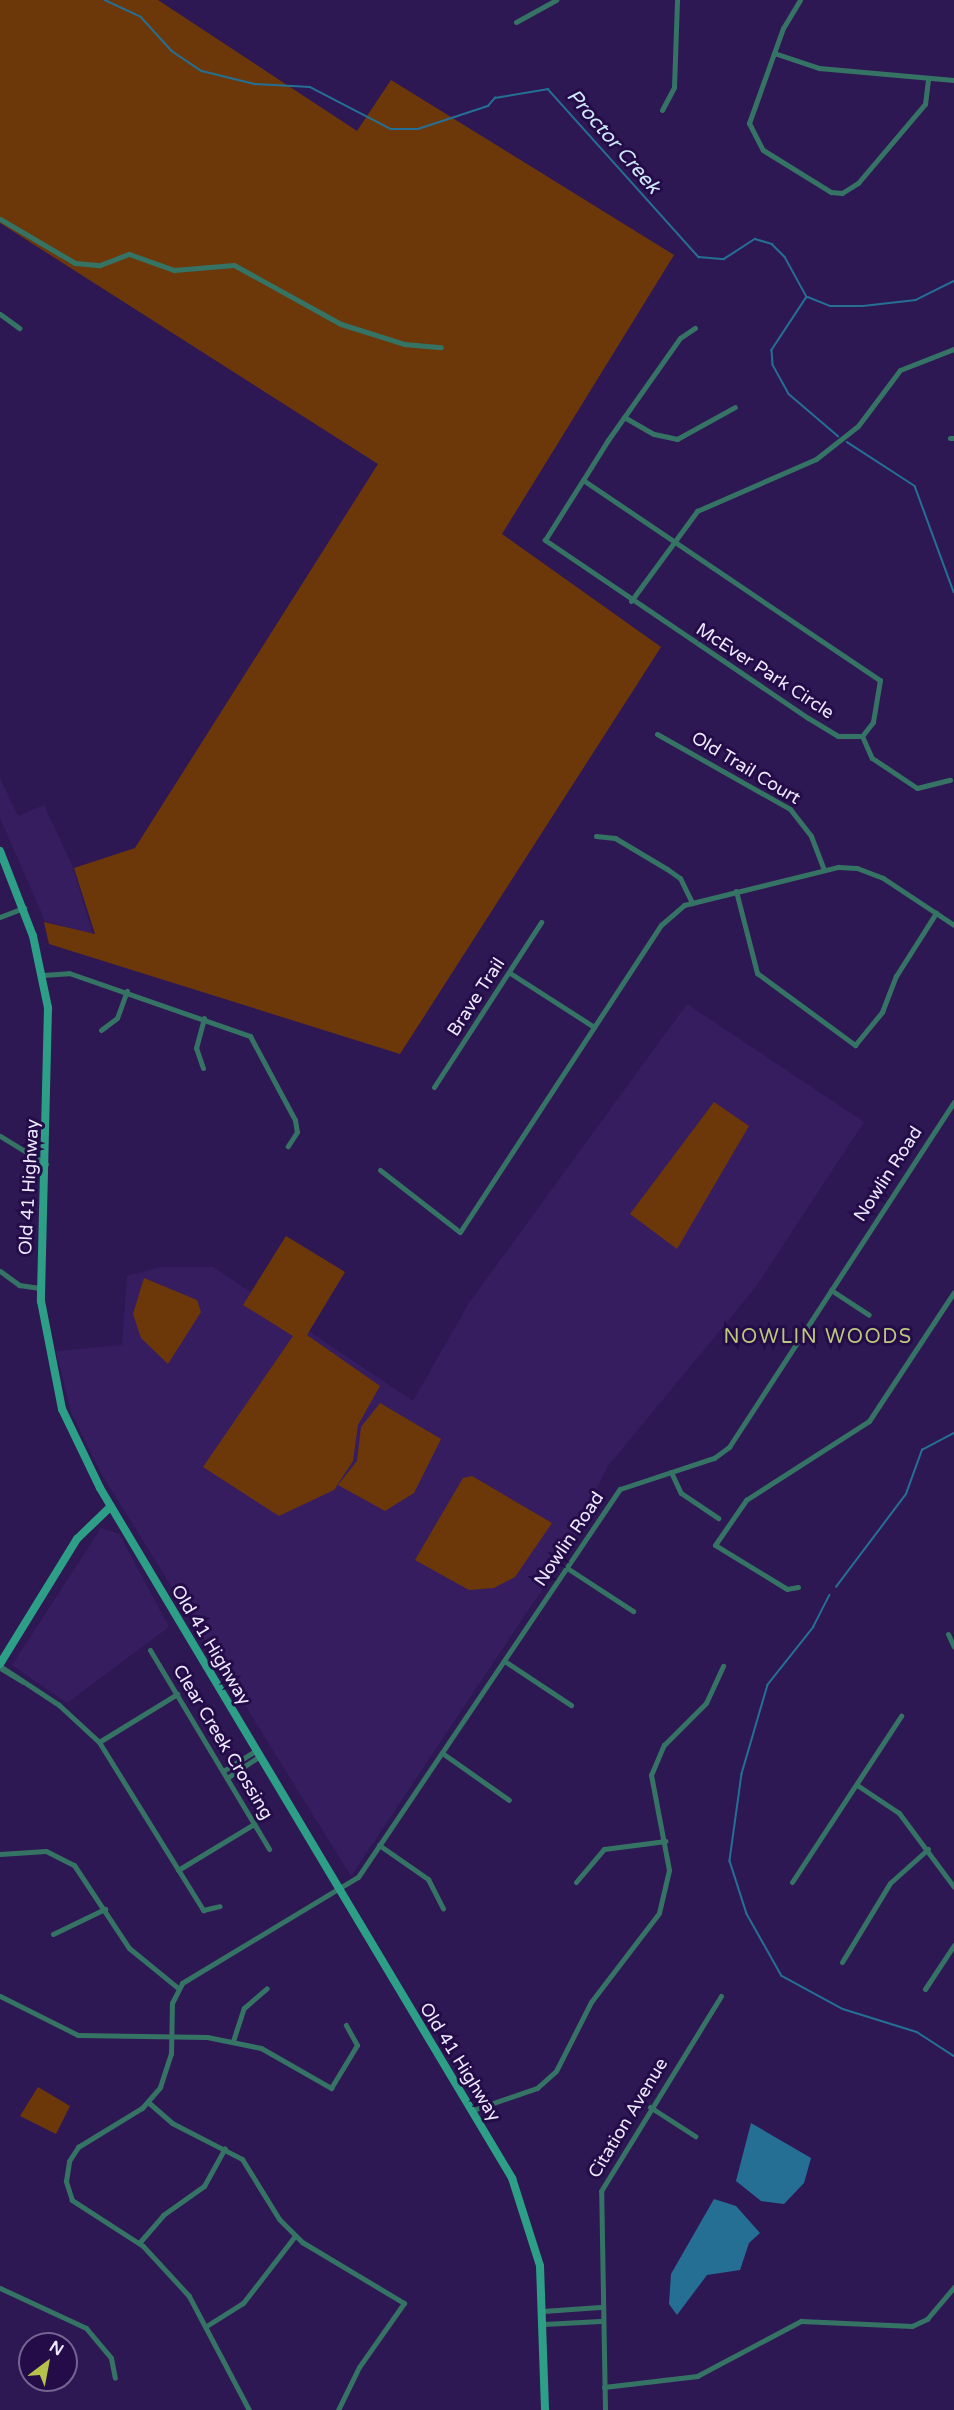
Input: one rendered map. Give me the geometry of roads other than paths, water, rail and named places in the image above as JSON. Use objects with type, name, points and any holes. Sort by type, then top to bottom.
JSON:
[{"type":"main road","name":"Old 41 Highway","points":[[0,851],[24,908],[43,975],[50,1040],[40,1288],[46,1351],[62,1409],[111,1506],[512,2178],[534,2238],[543,2312],[545,2410]]},
{"type":"main road","points":[[0,1666],[71,1548],[111,1506]]},
{"type":"street","points":[[516,22],[556,0]]},
{"type":"street","points":[[662,110],[674,87],[677,0]]},
{"type":"street","points":[[800,0],[774,53],[750,134],[763,150],[831,192],[852,188],[874,165],[925,104],[928,78]]},
{"type":"street","points":[[774,53],[819,68],[954,80]]},
{"type":"street","points":[[0,219],[75,263],[100,265],[129,254],[174,270],[234,265],[341,324],[404,344],[441,347]]},
{"type":"street","points":[[0,314],[19,327]]},
{"type":"street","name":"McEver Park Circle","points":[[695,328],[680,338],[624,417],[545,540],[630,601],[838,736],[862,736]]},
{"type":"street","points":[[630,601],[674,541],[706,504],[830,450],[858,426],[900,369],[954,349]]},
{"type":"street","points":[[624,417],[654,434],[677,439],[735,407]]},
{"type":"street","points":[[583,480],[880,680],[873,722],[862,736],[872,758],[917,788],[950,780]]},
{"type":"street","name":"Old Trail Court","points":[[657,734],[790,809],[811,836],[824,870]]},
{"type":"street","points":[[596,836],[615,838],[668,869],[680,878],[692,903]]},
{"type":"street","points":[[380,1170],[460,1232],[661,925],[692,903],[824,870],[858,868],[883,878],[954,925]]},
{"type":"street","points":[[736,891],[757,973],[855,1045],[882,1012],[896,976],[936,914]]},
{"type":"street","points":[[0,917],[24,908]]},
{"type":"street","name":"Brave Trail","points":[[434,1088],[541,922]]},
{"type":"street","points":[[43,975],[69,973],[243,1032],[262,1052],[295,1120],[297,1132],[288,1146]]},
{"type":"street","points":[[510,973],[594,1027]]},
{"type":"street","points":[[101,1030],[117,1018],[127,991]]},
{"type":"street","points":[[203,1068],[196,1048],[204,1018]]},
{"type":"street","name":"Nowlin Road","points":[[178,1989],[358,1877],[445,1755],[620,1489],[671,1472],[729,1447],[954,1102]]},
{"type":"street","points":[[0,1136],[46,1164]]},
{"type":"street","points":[[0,1270],[19,1285],[40,1288]]},
{"type":"street","points":[[831,1290],[869,1315]]},
{"type":"street","points":[[798,1587],[788,1589],[715,1545],[725,1527],[753,1495],[869,1421],[954,1292]]},
{"type":"street","points":[[948,1301],[954,1305]]},
{"type":"street","points":[[671,1472],[681,1493],[718,1518]]},
{"type":"street","points":[[567,1568],[633,1611]]},
{"type":"street","points":[[948,1634],[954,1647]]},
{"type":"street","name":"Clear Creek Crossing","points":[[150,1650],[269,1849]]},
{"type":"street","points":[[506,1662],[571,1705]]},
{"type":"street","points":[[0,1666],[59,1705],[99,1742],[203,1910],[220,1906]]},
{"type":"street","points":[[473,2110],[537,2088],[566,2058],[591,2002],[658,1913],[669,1870],[651,1775],[664,1745],[706,1703],[723,1666]]},
{"type":"street","points":[[99,1742],[177,1694]]},
{"type":"street","points":[[792,1882],[901,1716]]},
{"type":"street","points":[[223,1771],[258,1753]]},
{"type":"street","points":[[227,1778],[258,1753]]},
{"type":"street","points":[[445,1755],[509,1800]]},
{"type":"street","points":[[857,1785],[899,1812],[954,1887]]},
{"type":"street","points":[[178,1870],[254,1824]]},
{"type":"street","points":[[576,1882],[604,1849],[665,1841]]},
{"type":"street","points":[[379,1845],[428,1879],[443,1908]]},
{"type":"street","points":[[842,1962],[890,1882],[927,1849]]},
{"type":"street","points":[[0,1854],[37,1851],[63,1857],[83,1874],[134,1954],[178,1989],[166,2075],[148,2102],[78,2147],[65,2174],[76,2205],[139,2243],[189,2296],[208,2325],[249,2410]]},
{"type":"street","points":[[54,1934],[105,1909]]},
{"type":"street","points":[[925,1989],[954,1945]]},
{"type":"street","points":[[233,2041],[244,2008],[267,1988]]},
{"type":"street","points":[[0,1996],[78,2035],[233,2041],[281,2056],[331,2088],[357,2044],[346,2025]]},
{"type":"street","name":"Citation Avenue","points":[[605,2410],[600,2321],[601,2191],[650,2107],[721,1996]]},
{"type":"street","points":[[148,2102],[182,2129],[225,2148],[247,2165],[295,2236],[404,2303],[356,2373],[338,2410]]},
{"type":"street","points":[[650,2107],[695,2136]]},
{"type":"street","points":[[139,2243],[163,2215],[204,2186],[225,2148]]},
{"type":"street","points":[[208,2325],[243,2303],[295,2236]]},
{"type":"street","points":[[604,2387],[697,2376],[801,2321],[912,2326],[934,2313],[954,2287]]},
{"type":"street","points":[[0,2288],[86,2328],[111,2358],[115,2378]]},
{"type":"street","points":[[543,2312],[600,2307]]},
{"type":"street","points":[[543,2324],[600,2321]]},
{"type":"water","points":[[751,2123],[811,2158],[804,2183],[784,2204],[761,2201],[736,2181]]},
{"type":"water","points":[[714,2199],[736,2206],[760,2233],[749,2243],[740,2270],[707,2275],[677,2315],[669,2304],[671,2274]]},
{"type":"waterway","name":"Proctor Creek","points":[[105,0],[141,17],[172,51],[202,71],[255,84],[310,87],[391,129],[418,129],[488,106],[495,98],[548,89],[699,257],[724,259],[755,239],[772,244],[785,257],[807,297],[772,350],[773,365],[789,394],[838,436]]},
{"type":"waterway","points":[[808,297],[830,306],[863,306],[916,300],[954,281]]},
{"type":"waterway","name":"Proctor Creek","points":[[847,442],[915,486],[954,592]]},
{"type":"waterway","points":[[836,1587],[906,1494],[922,1450],[954,1433]]},
{"type":"waterway","points":[[830,1595],[814,1627],[768,1685],[742,1774],[730,1861],[747,1914],[782,1976],[843,2009],[917,2032],[954,2056]]},
{"type":"district","name":"NOWLIN WOODS","points":[[818,1337]]}]
